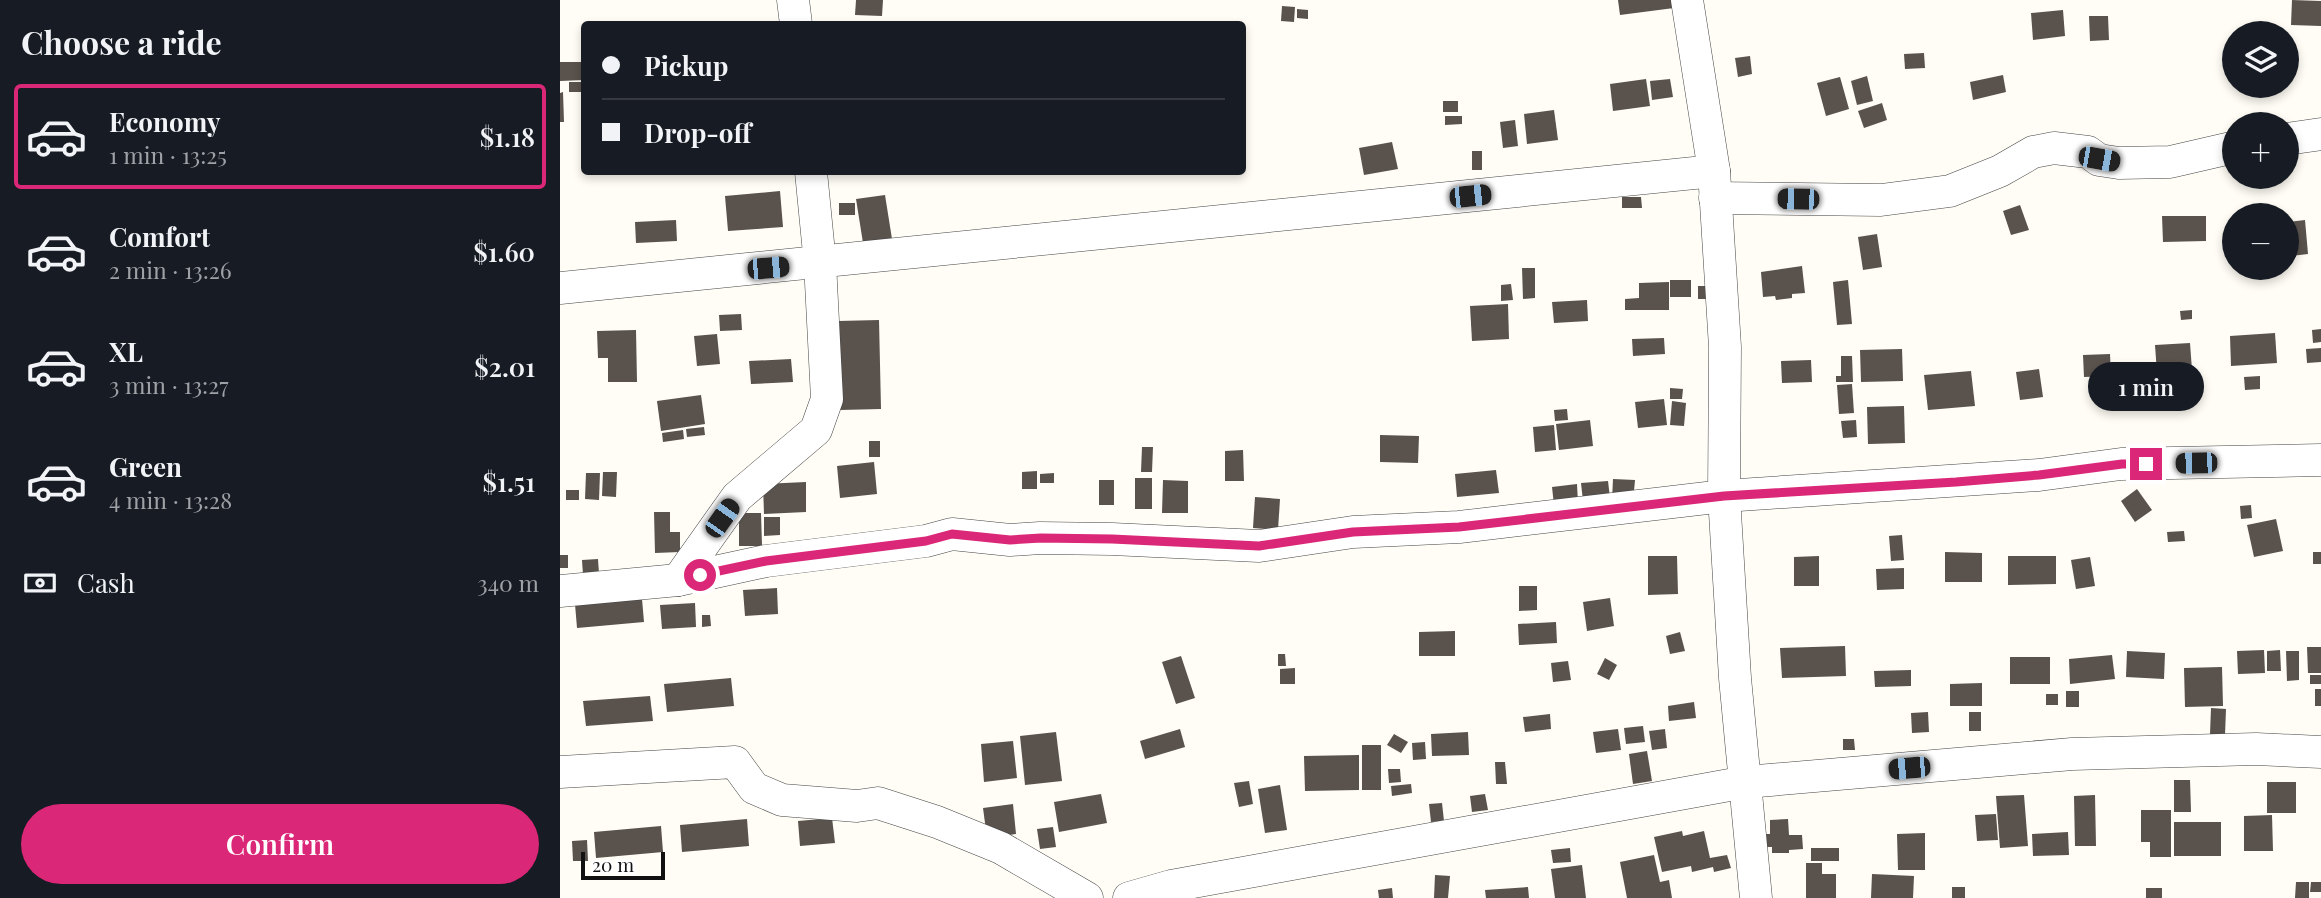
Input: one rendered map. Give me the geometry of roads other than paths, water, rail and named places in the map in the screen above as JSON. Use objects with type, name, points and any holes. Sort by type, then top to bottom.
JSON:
[{"type":"street","points":[[793,0],[796,21]]},
{"type":"street","points":[[1688,0],[1714,185],[1725,347],[1724,496],[1735,678],[1756,898]]},
{"type":"street","points":[[2299,137],[2321,134]]},
{"type":"street","points":[[560,288],[1714,185],[1881,200],[1950,191],[2000,171],[2033,152],[2053,148],[2088,152],[2099,159],[2119,163],[2170,162],[2222,150]]},
{"type":"street","points":[[678,580],[737,497],[816,430],[827,398],[820,263],[811,175]]},
{"type":"street","points":[[560,592],[678,580],[766,561],[926,541],[952,534],[1010,540],[1112,539],[1259,546],[1353,532],[1459,527],[1724,496],[2039,475],[2122,464],[2321,460]]},
{"type":"street","points":[[1129,898],[1171,886],[1746,782],[2072,754],[2256,749],[2321,751]]},
{"type":"street","points":[[560,772],[735,762],[754,789],[782,800],[845,806],[878,803],[937,822],[1001,848],[1087,898]]}]
